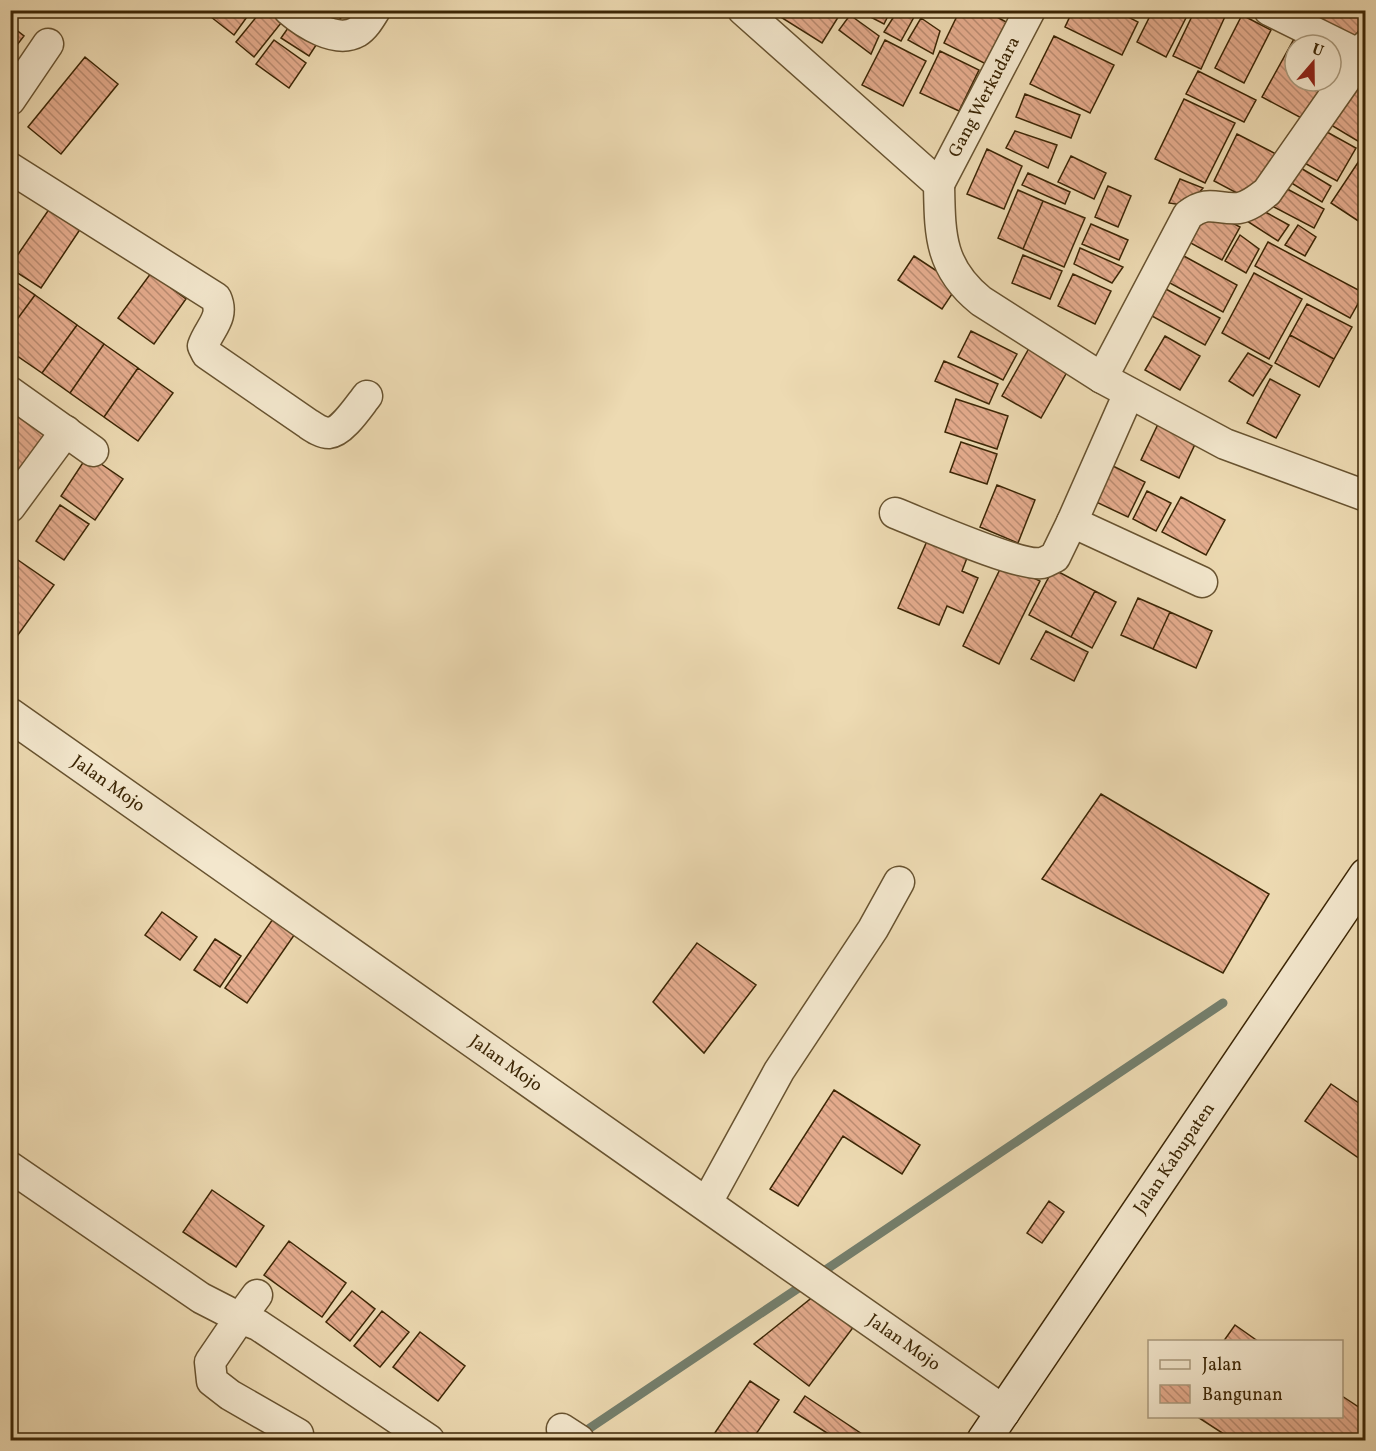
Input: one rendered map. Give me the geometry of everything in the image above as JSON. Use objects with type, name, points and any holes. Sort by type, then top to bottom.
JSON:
[{"type":"street","points":[[289,10],[303,22],[321,31],[345,35],[355,33],[364,26],[375,10]]},
{"type":"street","points":[[743,10],[939,184],[940,231],[948,262],[965,288],[981,301],[1102,378],[1224,444],[1365,496]]},
{"type":"street","name":"Gang Werkudara","points":[[939,184],[1030,10]]},
{"type":"street","points":[[1102,378],[1188,215],[1206,205],[1239,208],[1253,203],[1268,192],[1364,51],[1269,10]]},
{"type":"street","points":[[10,100],[48,44]]},
{"type":"street","points":[[10,168],[216,297],[220,310],[218,319],[203,346],[207,354],[321,432],[330,433],[338,429],[367,396]]},
{"type":"street","points":[[10,392],[93,451]]},
{"type":"street","points":[[895,513],[979,547],[1022,560],[1041,563],[1055,557],[1129,393]]},
{"type":"street","points":[[10,507],[66,430]]},
{"type":"street","points":[[1072,522],[1202,582]]},
{"type":"street","name":"Jalan Mojo","points":[[10,715],[1003,1412]]},
{"type":"street","name":"Jalan Kabupaten","points":[[984,1440],[1365,874]]},
{"type":"street","points":[[706,1204],[779,1071],[873,929],[900,882]]},
{"type":"street","points":[[10,1167],[201,1298],[249,1306]]},
{"type":"street","points":[[249,1306],[210,1362],[212,1381],[230,1395],[298,1434]]},
{"type":"street","points":[[249,1306],[258,1325],[429,1440]]},
{"type":"building","points":[[217,10],[252,10],[234,35],[211,17]]},
{"type":"building","points":[[262,10],[287,10],[289,13],[254,57],[236,42]]},
{"type":"building","points":[[322,10],[347,10],[337,23]]},
{"type":"building","points":[[782,10],[842,11],[822,43],[779,16]]},
{"type":"building","points":[[857,10],[891,10],[884,24]]},
{"type":"building","points":[[898,10],[903,10],[914,17],[901,41],[884,32]]},
{"type":"building","points":[[960,10],[984,10],[1010,24],[990,66],[944,43]]},
{"type":"building","points":[[1073,10],[1115,10],[1138,22],[1122,55],[1065,27]]},
{"type":"building","points":[[1153,10],[1190,10],[1166,57],[1137,42]]},
{"type":"building","points":[[1195,10],[1228,10],[1201,69],[1173,56]]},
{"type":"building","points":[[1325,10],[1366,10],[1366,17],[1352,43],[1343,38],[1343,33],[1333,33],[1317,25]]},
{"type":"building","points":[[850,15],[879,36],[871,54],[839,30]]},
{"type":"building","points":[[1242,15],[1271,30],[1244,83],[1215,68]]},
{"type":"building","points":[[295,18],[322,36],[309,56],[281,38]]},
{"type":"building","points":[[921,18],[940,31],[933,54],[908,40]]},
{"type":"building","points":[[10,25],[24,36],[10,54]]},
{"type":"building","points":[[1300,28],[1309,33],[1297,33]]},
{"type":"building","points":[[1054,36],[1114,65],[1090,113],[1030,84]]},
{"type":"building","points":[[274,40],[306,63],[289,88],[256,64]]},
{"type":"building","points":[[885,40],[926,61],[903,106],[862,85]]},
{"type":"building","points":[[940,51],[979,70],[959,111],[920,93]]},
{"type":"building","points":[[85,57],[118,84],[61,154],[28,127]]},
{"type":"building","points":[[1283,59],[1283,93],[1322,93],[1307,121],[1262,97]]},
{"type":"building","points":[[1198,71],[1256,100],[1244,122],[1186,94]]},
{"type":"building","points":[[1348,84],[1366,95],[1366,146],[1326,122]]},
{"type":"building","points":[[1025,94],[1080,115],[1071,138],[1016,117]]},
{"type":"building","points":[[1184,99],[1235,123],[1205,183],[1155,159]]},
{"type":"building","points":[[1318,127],[1356,148],[1337,181],[1299,160]]},
{"type":"building","points":[[1015,131],[1057,145],[1048,168],[1006,148]]},
{"type":"building","points":[[1237,134],[1276,154],[1252,201],[1214,181]]},
{"type":"building","points":[[987,149],[1022,166],[1004,209],[967,194]]},
{"type":"building","points":[[1363,155],[1366,156],[1366,226],[1331,203]]},
{"type":"building","points":[[1071,156],[1106,173],[1094,199],[1058,182]]},
{"type":"building","points":[[1294,164],[1331,186],[1322,202],[1285,179]]},
{"type":"building","points":[[1028,173],[1070,192],[1065,204],[1022,185]]},
{"type":"building","points":[[1180,179],[1203,188],[1188,206],[1169,203]]},
{"type":"building","points":[[1280,185],[1324,209],[1314,228],[1270,205]]},
{"type":"building","points":[[1108,186],[1131,196],[1118,227],[1095,217]]},
{"type":"building","points":[[1018,190],[1043,201],[1023,249],[998,238]]},
{"type":"building","points":[[1043,201],[1085,218],[1064,267],[1023,249]]},
{"type":"building","points":[[52,205],[83,225],[41,288],[10,266]]},
{"type":"building","points":[[1205,208],[1240,227],[1222,260],[1187,241]]},
{"type":"building","points":[[1258,208],[1289,225],[1278,241],[1247,221]]},
{"type":"building","points":[[1091,224],[1128,240],[1119,260],[1082,244]]},
{"type":"building","points":[[1298,225],[1316,237],[1305,256],[1285,245]]},
{"type":"building","points":[[1240,235],[1259,249],[1246,273],[1225,261]]},
{"type":"building","points":[[1268,242],[1364,293],[1350,318],[1255,266]]},
{"type":"building","points":[[1080,248],[1123,267],[1112,283],[1074,264]]},
{"type":"building","points":[[1023,255],[1062,271],[1050,299],[1012,283]]},
{"type":"building","points":[[1182,255],[1237,285],[1223,312],[1168,282]]},
{"type":"building","points":[[914,256],[958,285],[942,309],[898,280]]},
{"type":"building","points":[[151,273],[186,299],[154,344],[118,318]]},
{"type":"building","points":[[1254,273],[1302,299],[1269,359],[1222,333]]},
{"type":"building","points":[[1073,274],[1111,291],[1095,324],[1058,306]]},
{"type":"building","points":[[10,278],[35,295],[10,329]]},
{"type":"building","points":[[1164,288],[1220,318],[1205,345],[1150,315]]},
{"type":"building","points":[[35,295],[77,325],[42,373],[10,351],[10,329]]},
{"type":"building","points":[[1307,304],[1352,327],[1334,359],[1290,335]]},
{"type":"building","points":[[77,325],[104,344],[70,393],[42,373]]},
{"type":"building","points":[[971,331],[1017,354],[1003,380],[958,357]]},
{"type":"building","points":[[1290,335],[1334,359],[1319,387],[1275,363]]},
{"type":"building","points":[[1165,336],[1200,356],[1180,390],[1145,370]]},
{"type":"building","points":[[1032,343],[1071,365],[1041,418],[1002,396]]},
{"type":"building","points":[[104,344],[138,368],[104,417],[70,393]]},
{"type":"building","points":[[1248,353],[1272,366],[1253,396],[1229,381]]},
{"type":"building","points":[[944,361],[998,384],[989,404],[935,381]]},
{"type":"building","points":[[138,368],[173,393],[138,441],[104,417]]},
{"type":"building","points":[[1270,379],[1300,395],[1276,438],[1247,423]]},
{"type":"building","points":[[956,399],[1008,416],[997,449],[945,432]]},
{"type":"building","points":[[22,410],[56,435],[10,498],[10,425]]},
{"type":"building","points":[[1160,420],[1198,438],[1179,478],[1141,460]]},
{"type":"building","points":[[961,442],[997,454],[987,484],[950,472]]},
{"type":"building","points":[[88,455],[123,479],[95,520],[61,496]]},
{"type":"building","points":[[1111,465],[1145,482],[1128,517],[1094,501]]},
{"type":"building","points":[[997,485],[1035,500],[1018,543],[980,527]]},
{"type":"building","points":[[1147,491],[1171,503],[1156,531],[1133,519]]},
{"type":"building","points":[[1181,497],[1225,520],[1206,555],[1162,532]]},
{"type":"building","points":[[60,505],[89,524],[64,560],[36,541]]},
{"type":"building","points":[[927,541],[967,558],[962,571],[978,578],[963,613],[947,606],[939,625],[898,608]]},
{"type":"building","points":[[18,560],[54,585],[10,646],[10,570]]},
{"type":"building","points":[[1003,563],[1040,581],[999,664],[963,646]]},
{"type":"building","points":[[1053,569],[1095,591],[1071,637],[1029,615]]},
{"type":"building","points":[[1095,591],[1116,602],[1092,648],[1071,637]]},
{"type":"building","points":[[1138,598],[1170,612],[1153,649],[1121,635]]},
{"type":"building","points":[[1170,612],[1212,631],[1196,668],[1153,649]]},
{"type":"building","points":[[1046,631],[1088,652],[1074,681],[1031,659]]},
{"type":"building","points":[[1101,794],[1269,894],[1223,973],[1042,879]]},
{"type":"building","points":[[162,912],[197,937],[180,960],[145,935]]},
{"type":"building","points":[[275,916],[297,931],[247,1003],[225,988]]},
{"type":"building","points":[[215,939],[241,956],[220,987],[194,970]]},
{"type":"building","points":[[697,943],[756,985],[704,1053],[653,1002]]},
{"type":"building","points":[[1331,1084],[1366,1108],[1366,1163],[1305,1121]]},
{"type":"building","points":[[834,1090],[920,1145],[902,1174],[843,1136],[798,1206],[770,1189]]},
{"type":"building","points":[[212,1190],[264,1226],[236,1267],[183,1232]]},
{"type":"building","points":[[1049,1201],[1064,1212],[1042,1243],[1027,1233]]},
{"type":"building","points":[[289,1241],[346,1283],[322,1317],[264,1275]]},
{"type":"building","points":[[352,1291],[375,1309],[350,1341],[326,1322]]},
{"type":"building","points":[[819,1292],[858,1321],[809,1386],[754,1344]]},
{"type":"building","points":[[382,1311],[409,1332],[380,1367],[354,1346]]},
{"type":"building","points":[[1235,1325],[1256,1340],[1224,1340]]},
{"type":"building","points":[[420,1332],[465,1366],[438,1401],[393,1367]]},
{"type":"building","points":[[750,1381],[779,1400],[752,1440],[710,1440]]},
{"type":"building","points":[[805,1396],[871,1440],[838,1440],[794,1412]]},
{"type":"building","points":[[1343,1397],[1366,1412],[1366,1440],[1233,1440],[1199,1418],[1343,1418]]},
{"type":"waterway","points":[[818,1275],[1223,1003]]},
{"type":"waterway","points":[[578,1436],[806,1283]]}]
